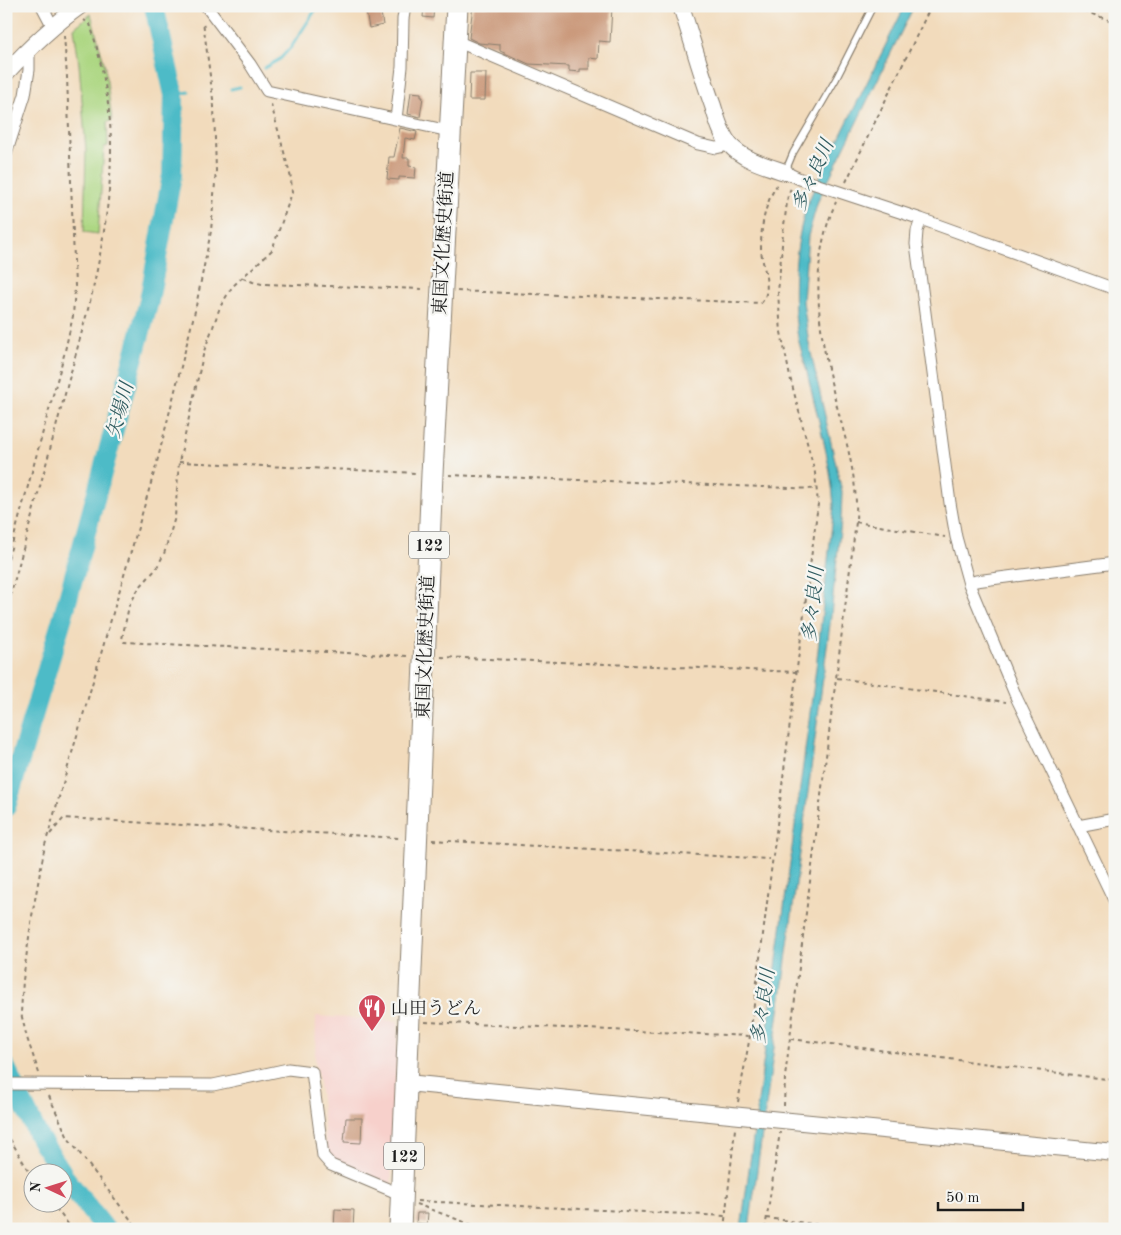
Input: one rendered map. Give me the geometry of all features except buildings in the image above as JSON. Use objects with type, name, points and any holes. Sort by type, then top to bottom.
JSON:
[{"type":"highway","name":"東国文化歴史街道","points":[[400,1229],[432,474],[457,6]]},
{"type":"street","points":[[42,6],[56,24]]},
{"type":"street","points":[[396,120],[402,67],[405,6]]},
{"type":"street","points":[[682,6],[704,82],[722,131],[730,144],[739,153],[794,176],[921,219],[1115,289]]},
{"type":"street","points":[[204,10],[250,64],[268,91],[449,131]]},
{"type":"street","points":[[6,73],[28,48],[56,24],[82,13]]},
{"type":"street","points":[[454,40],[698,144],[716,148],[730,144]]},
{"type":"street","points":[[6,154],[26,95],[30,70],[28,48]]},
{"type":"street","points":[[921,219],[916,244],[950,503],[956,538],[969,584],[1017,699],[1115,902]]},
{"type":"street","points":[[969,584],[976,581],[1115,563]]},
{"type":"street","points":[[1078,826],[1115,819]]},
{"type":"street","points":[[6,1084],[213,1085],[288,1069],[312,1072],[323,1156],[330,1165],[402,1199]]},
{"type":"street","points":[[407,1083],[1115,1153]]},
{"type":"lane","points":[[794,176],[793,153],[836,79],[873,6]]},
{"type":"path","points":[[765,1229],[777,1148],[779,1120],[791,1039],[856,522],[857,500],[853,467],[823,344],[818,287],[821,247],[839,192],[931,6]]},
{"type":"path","points":[[1069,6],[1115,22]]},
{"type":"path","points":[[138,1229],[68,1138],[41,1085],[21,1013],[23,980],[32,916],[48,836],[156,466],[194,311],[211,231],[216,171],[214,108],[204,10]]},
{"type":"path","points":[[6,612],[91,298],[100,259],[106,214],[111,148],[110,122],[100,56],[90,24],[82,13]]},
{"type":"path","points":[[6,566],[73,316],[75,286],[67,77],[64,35],[56,24]]},
{"type":"path","points":[[268,91],[292,193],[272,250],[232,287],[220,307],[207,342],[179,462],[175,517],[164,554],[156,569],[139,588],[129,606],[122,639],[124,642],[424,657],[796,672]]},
{"type":"path","points":[[243,277],[262,284],[761,303],[766,298],[766,288],[761,234],[770,197],[794,176]]},
{"type":"path","points":[[724,1229],[734,1139],[750,1036],[818,504],[815,473],[790,377],[781,332],[778,293],[788,194],[794,176]]},
{"type":"path","points":[[179,462],[816,489]]},
{"type":"path","points":[[856,522],[956,538]]},
{"type":"path","points":[[837,678],[1010,702],[1017,699]]},
{"type":"path","points":[[48,836],[64,818],[769,859]]},
{"type":"path","points":[[410,1021],[750,1036]]},
{"type":"path","points":[[791,1039],[1115,1080]]},
{"type":"path","points":[[6,1132],[23,1162]]},
{"type":"path","points":[[402,1199],[726,1216]]},
{"type":"path","points":[[402,1199],[483,1229]]},
{"type":"path","points":[[59,1212],[72,1229]]},
{"type":"path","points":[[766,1218],[854,1229]]},
{"type":"shaded area","points":[[316,1016],[398,1021],[391,1186],[332,1160],[327,1155],[315,1061]]},
{"type":"green space","points":[[91,14],[105,67],[112,121],[107,122],[108,146],[104,147],[98,234],[84,232],[86,150],[74,28]]},
{"type":"water","points":[[905,6],[914,6],[818,201],[808,236],[803,301],[809,344],[842,492],[841,521],[830,624],[749,1229],[741,1229],[816,668],[834,506],[827,455],[797,332],[794,298],[798,243],[806,208],[812,193]]},
{"type":"waterway","name":"矢場川","points":[[6,807],[65,609],[149,301],[172,175],[174,95],[154,6]]},
{"type":"waterway","points":[[264,68],[280,59],[292,46],[318,6]]},
{"type":"waterway","points":[[231,89],[240,87]]},
{"type":"waterway","points":[[174,95],[189,92]]},
{"type":"waterway","points":[[6,1068],[40,1139],[55,1162]]},
{"type":"waterway","points":[[72,1187],[105,1229]]},
{"type":"place","name":"山田うどん","points":[[372,1032]]},
{"type":"water label","name":"多々良川","points":[[812,175]]},
{"type":"water label","name":"多々良川","points":[[812,604]]},
{"type":"water label","name":"多々良川","points":[[762,1006]]}]
